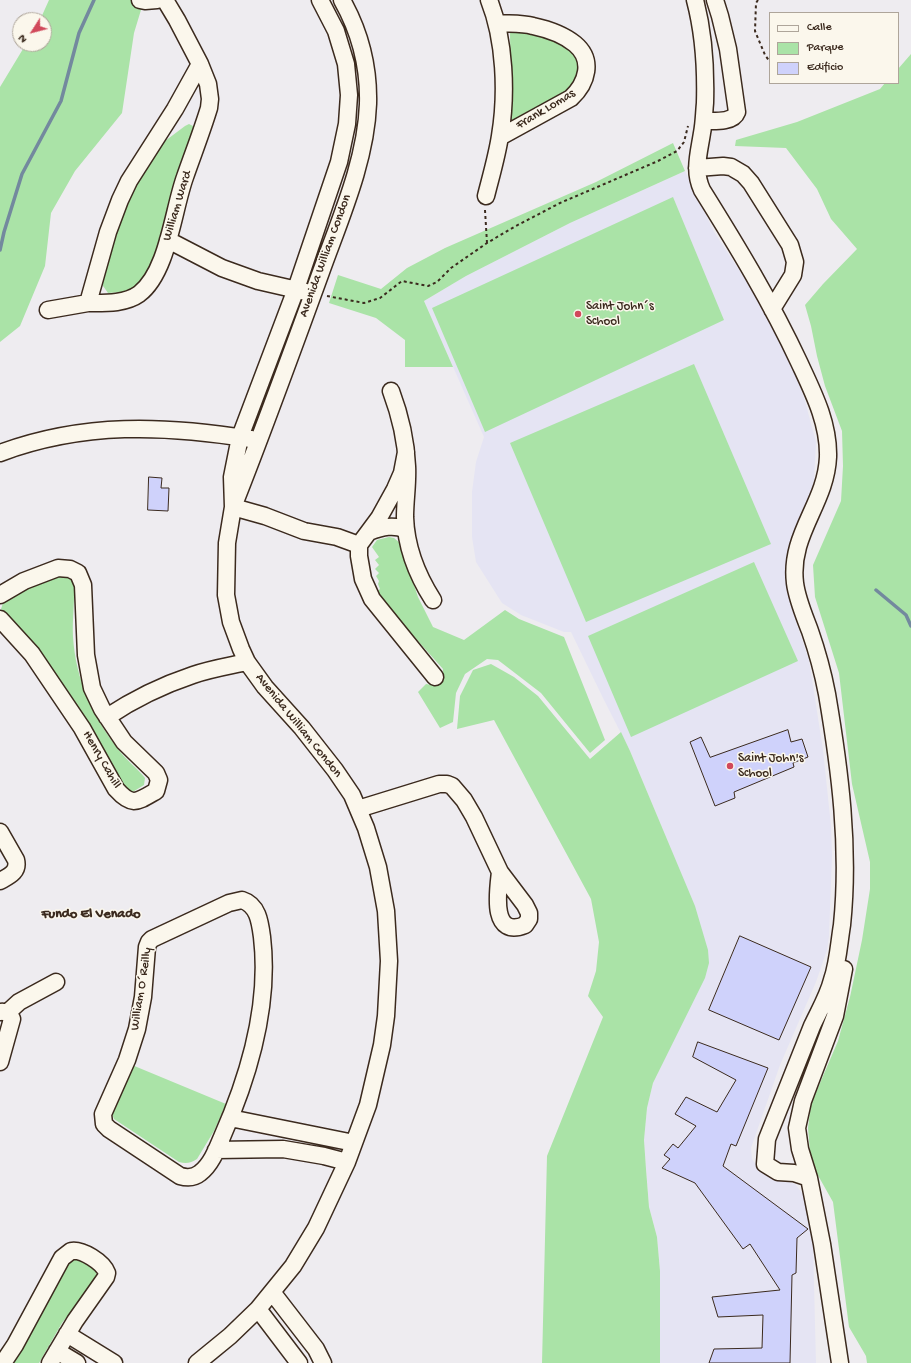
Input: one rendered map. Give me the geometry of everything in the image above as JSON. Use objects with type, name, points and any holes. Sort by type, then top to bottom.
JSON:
[{"type":"street","points":[[140,0],[157,0]]},
{"type":"street","name":"William Ward","points":[[48,310],[88,303],[120,301],[131,298],[146,287],[158,269],[168,240],[185,177],[209,108],[210,99],[208,84],[200,64],[165,0]]},
{"type":"street","name":"Avenida William Condon","points":[[197,1363],[230,1336],[258,1309],[293,1266],[326,1208],[347,1162],[372,1090],[382,1045],[386,1016],[389,961],[386,911],[373,847],[358,809],[344,782],[319,748],[265,687],[247,662],[235,636],[226,595],[227,543],[233,507],[232,477],[240,437],[296,290],[339,162],[347,124],[349,110],[348,80],[342,47],[334,26],[320,0]]},
{"type":"street","name":"Avenida William Condon","points":[[233,507],[313,294],[359,161],[367,120],[368,90],[365,60],[357,31],[342,0]]},
{"type":"street","name":"Frank Lomas","points":[[486,196],[500,137],[503,97],[502,63],[496,23],[489,0]]},
{"type":"street","points":[[695,0],[702,32],[705,89],[696,122],[699,151],[697,168],[698,180],[702,190],[749,266],[793,350],[818,406],[825,428],[827,445],[827,468],[823,485],[817,504],[799,540],[794,563],[794,575],[798,599],[814,643],[823,675],[830,714],[841,794],[844,830],[845,874],[843,912],[832,980],[767,1139],[766,1164],[778,1172],[794,1173],[809,1178]]},
{"type":"street","points":[[696,122],[732,118],[737,112],[728,49],[720,16],[714,0]]},
{"type":"street","name":"Frank Lomas","points":[[496,23],[532,25],[552,31],[576,44],[584,55],[586,62],[585,80],[579,90],[571,98],[500,137]]},
{"type":"street","points":[[88,303],[108,232],[120,200],[129,181],[175,109],[200,64]]},
{"type":"street","points":[[697,168],[723,166],[731,167],[743,174],[751,183],[790,245],[795,262],[793,276],[772,309]]},
{"type":"street","points":[[168,240],[222,268],[258,281],[313,294]]},
{"type":"street","points":[[391,391],[401,421],[406,452],[407,480],[405,512],[408,545],[415,567],[433,600]]},
{"type":"street","points":[[0,453],[50,438],[97,430],[135,429],[178,431],[259,440]]},
{"type":"street","points":[[406,452],[402,473],[395,489],[379,518],[359,545],[360,568],[365,584],[372,598],[436,676]]},
{"type":"street","points":[[233,507],[265,516],[304,531],[359,545]]},
{"type":"street","points":[[369,532],[377,529],[393,527],[400,527],[406,530]]},
{"type":"street","name":"Henry Cahill","points":[[0,595],[24,581],[58,568],[70,569],[78,573],[83,585],[86,655],[92,688],[102,709],[124,742],[156,773],[159,780],[156,791],[140,801],[127,800],[116,789],[82,728],[32,654],[0,619]]},
{"type":"street","name":"Henry Cahill","points":[[108,717],[129,703],[173,683],[194,675],[247,662]]},
{"type":"street","points":[[358,809],[439,784],[447,784],[452,786],[460,795],[474,817],[500,872]]},
{"type":"street","points":[[0,832],[17,864],[11,875],[0,881]]},
{"type":"street","name":"William O´Reilly","points":[[242,900],[248,902],[252,906],[257,913],[260,924],[263,947],[263,982],[254,1043],[239,1095],[230,1118],[216,1150],[202,1172],[186,1178],[180,1176],[108,1129],[104,1124],[103,1114],[127,1060],[137,1029],[143,997],[146,947],[149,942],[152,939],[229,903],[242,900]]},
{"type":"street","points":[[839,944],[844,969],[835,1016],[803,1101],[797,1128],[800,1149],[809,1178],[822,1244],[840,1363]]},
{"type":"street","points":[[0,1062],[11,1023],[10,1015],[4,1012],[22,1000],[56,982]]},
{"type":"street","points":[[230,1118],[354,1143]]},
{"type":"street","points":[[216,1150],[283,1149],[316,1154],[347,1162]]},
{"type":"street","points":[[3,1363],[62,1258],[71,1251],[76,1250],[85,1253],[102,1265],[107,1273],[102,1284],[53,1357],[77,1363]]},
{"type":"street","points":[[272,1292],[316,1349],[324,1363]]},
{"type":"street","points":[[258,1309],[299,1363]]},
{"type":"street","points":[[67,1334],[114,1363]]},
{"type":"path","points":[[758,0],[756,3],[755,31],[765,55],[769,61]]},
{"type":"path","points":[[313,294],[364,303],[380,298],[402,281],[428,286],[436,282],[451,268],[487,243],[514,227],[560,203],[658,161],[677,151],[684,142],[686,130],[696,122]]},
{"type":"path","points":[[486,196],[485,212],[487,243]]},
{"type":"shaded area","name":"Saint John's School","points":[[685,171],[714,232],[772,320],[790,358],[805,401],[816,442],[814,480],[808,505],[785,573],[786,588],[809,660],[823,750],[831,826],[832,855],[829,936],[827,950],[816,982],[780,1065],[751,1148],[752,1159],[759,1169],[767,1176],[795,1184],[803,1194],[808,1208],[813,1244],[816,1363],[660,1363],[660,1271],[657,1237],[649,1207],[644,1140],[647,1108],[653,1083],[686,1014],[671,849],[630,751],[571,632],[564,632],[521,615],[502,603],[476,562],[472,537],[472,492],[476,462],[484,437],[424,301],[466,276],[570,223]]},
{"type":"green space","points":[[49,0],[144,0],[134,33],[122,113],[75,171],[51,213],[45,266],[20,326],[0,342],[0,87],[21,52],[52,52],[52,12],[44,12]]},
{"type":"green space","points":[[510,30],[568,43],[581,61],[583,77],[570,90],[511,124]]},
{"type":"green space","points":[[911,54],[911,1363],[867,1363],[866,1356],[849,1327],[833,1202],[811,1163],[808,1128],[811,1104],[838,1041],[850,997],[862,940],[870,889],[870,862],[852,784],[839,673],[815,597],[813,565],[841,501],[843,466],[842,431],[825,386],[805,305],[857,249],[831,219],[817,189],[786,148],[735,146],[736,140],[797,122],[880,89],[884,84],[899,84],[899,68]]},
{"type":"green space","points":[[189,124],[195,127],[152,266],[135,287],[123,292],[108,293],[101,283],[124,206],[157,150],[165,141]]},
{"type":"green space","points":[[673,143],[685,171],[570,223],[466,276],[424,301],[453,367],[405,367],[405,340],[376,318],[329,303],[338,275],[381,289],[407,268],[445,248],[596,182]]},
{"type":"green space","name":"Saint John´s School","points":[[673,197],[724,320],[485,432],[432,308]]},
{"type":"green space","points":[[694,364],[771,544],[586,622],[510,443]]},
{"type":"green space","points":[[389,537],[394,538],[400,543],[418,597],[433,627],[464,640],[505,610],[519,619],[564,637],[605,740],[590,753],[541,693],[498,660],[487,659],[465,674],[456,693],[453,722],[440,728],[418,692],[426,684],[437,684],[441,680],[443,669],[375,593],[380,589],[378,584],[379,581],[376,576],[379,573],[375,569],[379,565],[375,560],[379,557],[372,547],[377,540]]},
{"type":"green space","points":[[754,562],[798,661],[631,737],[588,636]]},
{"type":"green space","points":[[64,574],[74,582],[73,637],[78,668],[87,696],[100,723],[121,753],[145,778],[144,785],[131,793],[124,790],[76,703],[61,681],[1,609],[3,603],[24,590]]},
{"type":"green space","points":[[491,664],[514,677],[538,696],[590,759],[621,732],[695,906],[708,950],[709,963],[705,978],[653,1083],[647,1108],[644,1140],[649,1207],[657,1237],[660,1271],[660,1363],[542,1363],[547,1156],[603,1017],[588,996],[596,971],[599,942],[591,899],[494,720],[457,729],[460,696],[473,670]]},
{"type":"green space","points":[[132,1065],[226,1104],[214,1131],[197,1159],[188,1163],[179,1162],[114,1119],[111,1111]]},
{"type":"green space","points":[[73,1259],[90,1264],[97,1274],[97,1278],[62,1323],[39,1363],[10,1363],[67,1263]]},
{"type":"building","points":[[149,477],[162,478],[161,488],[169,488],[168,511],[148,510]]},
{"type":"building","points":[[788,730],[791,742],[802,739],[808,757],[793,763],[794,767],[734,792],[735,798],[715,806],[690,742],[701,737],[710,757]]},
{"type":"building","points":[[740,936],[811,967],[779,1040],[709,1010]]},
{"type":"building","points":[[698,1042],[768,1068],[736,1146],[731,1144],[723,1166],[808,1229],[797,1238],[796,1273],[792,1275],[790,1363],[709,1363],[714,1349],[762,1348],[763,1315],[718,1317],[712,1297],[780,1290],[750,1244],[743,1249],[695,1183],[662,1168],[670,1159],[664,1155],[673,1144],[678,1148],[696,1126],[675,1114],[686,1097],[717,1112],[736,1080],[693,1057]]},
{"type":"waterway","points":[[0,250],[22,174],[61,101],[79,33],[94,0]]},
{"type":"waterway","points":[[876,590],[906,615],[911,626]]},
{"type":"place","name":"Saint John´s School","points":[[578,314]]},
{"type":"place","name":"Saint John's School","points":[[730,766]]},
{"type":"district","name":"Fundo El Venado","points":[[91,915]]}]
